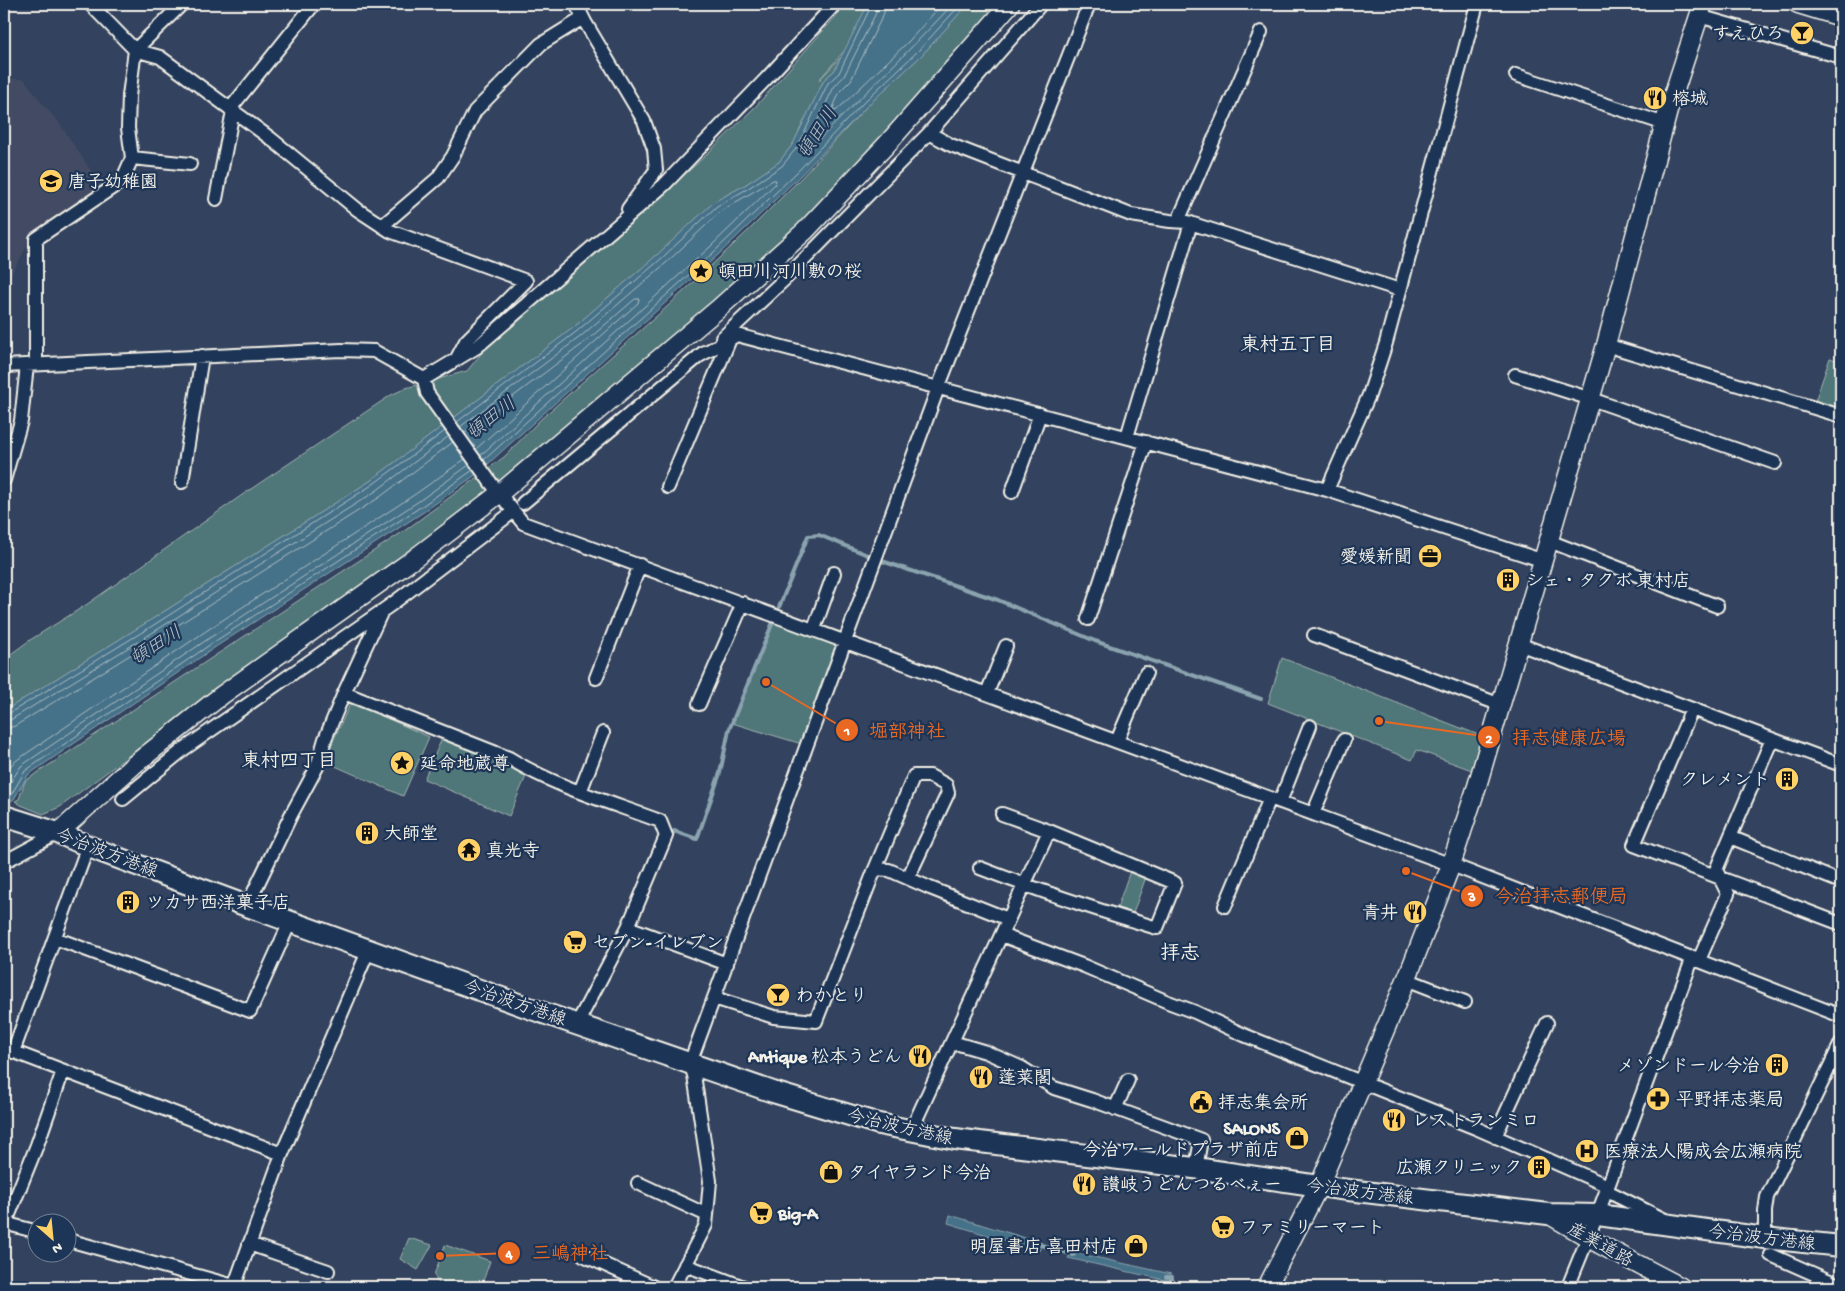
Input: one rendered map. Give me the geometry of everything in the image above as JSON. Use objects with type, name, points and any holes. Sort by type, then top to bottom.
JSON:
[{"type":"main road","name":"今治波方港線","points":[[4,816],[58,832],[88,846],[290,922],[576,1024],[825,1108],[912,1131],[955,1139],[1196,1168],[1319,1186],[1548,1214],[1598,1215],[1676,1226],[1768,1246],[1841,1246]]},
{"type":"street","points":[[90,4],[135,50],[160,57],[270,138],[358,210],[382,226],[526,281],[466,340],[457,358]]},
{"type":"street","points":[[4,480],[21,421],[31,365],[36,239],[122,181],[132,158],[128,128],[129,96],[135,50],[182,4]]},
{"type":"street","points":[[216,200],[232,110],[314,4]]},
{"type":"street","points":[[576,4],[644,122],[654,149],[656,170],[615,227]]},
{"type":"street","points":[[424,379],[478,347],[664,185],[835,4]]},
{"type":"street","points":[[5,860],[58,832],[135,764],[222,695],[415,558],[495,488],[718,309],[805,231],[888,143],[1010,4]]},
{"type":"street","points":[[523,503],[727,333],[786,277],[929,133],[1041,4]]},
{"type":"street","points":[[674,1287],[706,1225],[710,1181],[694,1075],[690,1063],[938,388],[1089,4]]},
{"type":"street","points":[[1327,490],[1370,396],[1477,4]]},
{"type":"street","points":[[1798,4],[1841,17]]},
{"type":"street","points":[[1268,1287],[1319,1186],[1451,866],[1477,786],[1550,541],[1606,345],[1665,124],[1701,10],[1841,57]]},
{"type":"street","points":[[382,226],[438,178],[453,156],[475,112],[541,44],[583,18]]},
{"type":"street","points":[[1178,221],[1261,32]]},
{"type":"street","points":[[1516,76],[1665,124]]},
{"type":"street","points":[[929,133],[951,145],[1131,215],[1192,223],[1400,290]]},
{"type":"street","points":[[132,158],[190,164]]},
{"type":"street","points":[[1127,437],[1192,223]]},
{"type":"street","points":[[699,356],[737,335],[1327,490],[1544,561]]},
{"type":"street","points":[[668,487],[730,339]]},
{"type":"street","points":[[1606,345],[1841,416]]},
{"type":"street","points":[[4,366],[341,350],[374,351],[424,379],[427,393],[495,488],[523,523],[845,640],[1313,814],[1841,1016]]},
{"type":"street","points":[[182,482],[202,356]]},
{"type":"street","points":[[1515,375],[1590,399],[1775,464]]},
{"type":"street","points":[[1012,492],[1040,414]]},
{"type":"street","points":[[1088,619],[1146,442]]},
{"type":"street","points":[[123,799],[184,749],[383,611],[509,515]]},
{"type":"street","points":[[1550,541],[1717,606]]},
{"type":"street","points":[[596,678],[640,566]]},
{"type":"street","points":[[814,629],[834,573]]},
{"type":"street","points":[[699,704],[743,603]]},
{"type":"street","points":[[247,906],[291,815],[317,767],[325,740],[344,693],[383,611]]},
{"type":"street","points":[[1314,635],[1501,705]]},
{"type":"street","points":[[1519,644],[1841,765]]},
{"type":"street","points":[[987,693],[1006,646]]},
{"type":"street","points":[[1118,742],[1146,673]]},
{"type":"street","points":[[344,693],[509,758],[521,766],[580,792],[660,821],[666,836],[628,927],[576,1024]]},
{"type":"street","points":[[1692,709],[1634,845],[1841,924]]},
{"type":"street","points":[[1224,906],[1310,726]]},
{"type":"street","points":[[580,792],[603,733]]},
{"type":"street","points":[[1568,1287],[1598,1215],[1696,959],[1728,894],[1716,870],[1772,739]]},
{"type":"street","points":[[1313,814],[1344,740]]},
{"type":"street","points":[[714,998],[774,1016],[816,1021],[914,776],[930,776],[946,785],[948,793],[908,878]]},
{"type":"street","points":[[980,868],[1084,906],[1157,928],[1176,883],[1049,831],[1002,814]]},
{"type":"street","points":[[912,1131],[1049,831]]},
{"type":"street","points":[[1730,837],[1841,882]]},
{"type":"street","points":[[88,846],[55,938],[9,1050],[282,1154]]},
{"type":"street","points":[[876,869],[889,870],[1008,919]]},
{"type":"street","points":[[55,938],[250,1011],[290,922]]},
{"type":"street","points":[[628,927],[727,964]]},
{"type":"street","points":[[1000,935],[1084,966],[1195,1012],[1244,1035],[1495,1137],[1607,1188],[1676,1226]]},
{"type":"street","points":[[78,1243],[234,1287],[282,1154],[369,949]]},
{"type":"street","points":[[1406,979],[1465,1002]]},
{"type":"street","points":[[1495,1137],[1546,1024]]},
{"type":"street","points":[[952,1042],[986,1052],[1013,1064],[1054,1088],[1201,1140],[1196,1168]]},
{"type":"street","points":[[1841,1043],[1767,1197],[1765,1212],[1768,1246],[1841,1286]]},
{"type":"street","points":[[28,1230],[4,1224],[37,1145],[63,1071]]},
{"type":"street","points":[[1115,1109],[1128,1080]]},
{"type":"street","points":[[638,1183],[707,1215]]},
{"type":"street","name":"産業道路","points":[[1548,1214],[1681,1287]]},
{"type":"street","points":[[250,1244],[328,1271]]},
{"type":"street","points":[[582,1255],[654,1287]]},
{"type":"street","points":[[686,1265],[744,1287]]},
{"type":"shaded area","name":"唐子幼稚園","points":[[4,79],[24,79],[58,121],[103,189],[36,235],[28,234],[27,246],[9,279],[4,282],[4,172],[11,172],[4,160]]},
{"type":"green space","points":[[847,4],[882,4],[866,26],[818,81],[842,56],[834,71],[824,80],[793,144],[779,162],[745,185],[714,202],[573,328],[370,481],[4,711],[4,659],[30,640],[86,605],[245,493],[391,395],[406,388],[467,371],[488,345],[605,246],[702,159],[756,106]]},
{"type":"green space","points":[[968,4],[1000,4],[914,103],[781,243],[629,377],[457,520],[178,719],[60,807],[43,814],[15,801],[19,799],[25,781],[407,529],[504,457],[541,419],[669,305],[751,228],[802,177],[868,105],[922,55]]},
{"type":"green space","points":[[1830,358],[1841,362],[1841,416],[1813,407]]},
{"type":"green space","points":[[775,619],[840,642],[802,744],[732,723]]},
{"type":"green space","points":[[1282,658],[1489,739],[1480,773],[1417,750],[1412,760],[1268,703]]},
{"type":"green space","points":[[351,702],[429,737],[403,796],[324,761]]},
{"type":"green space","points":[[444,734],[501,758],[511,767],[527,774],[509,816],[424,779]]},
{"type":"green space","points":[[1131,868],[1147,874],[1132,916],[1116,911]]},
{"type":"green space","points":[[409,1238],[432,1245],[418,1270],[400,1259]]},
{"type":"green space","points":[[445,1245],[490,1261],[481,1287],[437,1287],[438,1283],[434,1275]]},
{"type":"water","name":"頓田川","points":[[868,4],[968,4],[922,55],[868,105],[801,175],[718,255],[478,473],[425,511],[217,646],[28,775],[14,799],[4,805],[4,711],[370,481],[573,328],[714,202],[745,185],[779,162],[793,144],[824,80],[834,71]]},
{"type":"water","points":[[950,1215],[1042,1243],[1039,1251],[948,1223]]},
{"type":"water","points":[[1072,1252],[1171,1274],[1169,1281],[1068,1258]]},
{"type":"waterway","points":[[671,838],[674,831],[697,839],[720,773],[729,730],[808,536],[819,535],[882,561],[998,600],[1095,641],[1261,699]]},
{"type":"waterway","points":[[1038,1244],[1074,1255]]},
{"type":"waterway","points":[[1166,1277],[1172,1277],[1172,1287]]},
{"type":"place","name":"すえひろ","points":[[1802,33]]},
{"type":"place","name":"榕城","points":[[1655,98]]},
{"type":"place","name":"唐子幼稚園","points":[[51,181]]},
{"type":"place","name":"頓田川河川敷の桜","points":[[701,271]]},
{"type":"place","name":"愛媛新聞","points":[[1430,556]]},
{"type":"place","name":"シェ・タクボ 東村店","points":[[1508,580]]},
{"type":"place","name":"堀部神社","points":[[766,682]]},
{"type":"place","name":"拝志健康広場","points":[[1379,721]]},
{"type":"place","name":"延命地蔵尊","points":[[402,763]]},
{"type":"place","name":"クレメント","points":[[1787,779]]},
{"type":"place","name":"大師堂","points":[[367,833]]},
{"type":"place","name":"真光寺","points":[[469,850]]},
{"type":"place","name":"今治拝志郵便局","points":[[1406,871]]},
{"type":"place","name":"ツカサ西洋菓子店","points":[[128,902]]},
{"type":"place","name":"青井","points":[[1415,912]]},
{"type":"place","name":"セブン-イレブン","points":[[575,942]]},
{"type":"place","name":"わかとり","points":[[778,995]]},
{"type":"place","name":"Antique 松本うどん","points":[[920,1056]]},
{"type":"place","name":"メゾンドール今治","points":[[1777,1065]]},
{"type":"place","name":"蓬莱閣","points":[[981,1077]]},
{"type":"place","name":"平野拝志薬局","points":[[1658,1099]]},
{"type":"place","name":"拝志集会所","points":[[1201,1102]]},
{"type":"place","name":"レストランミロ","points":[[1394,1120]]},
{"type":"place","name":"SALONS 今治ワールドプラザ前店","points":[[1297,1138]]},
{"type":"place","name":"医療法人陽成会広瀬病院","points":[[1587,1151]]},
{"type":"place","name":"広瀬クリニック","points":[[1539,1167]]},
{"type":"place","name":"タイヤランド今治","points":[[831,1172]]},
{"type":"place","name":"讃岐うどんつるべぇー","points":[[1084,1184]]},
{"type":"place","name":"Big-A","points":[[761,1213]]},
{"type":"place","name":"ファミリーマート","points":[[1223,1227]]},
{"type":"place","name":"明屋書店 喜田村店","points":[[1136,1246]]},
{"type":"place","name":"三嶋神社","points":[[440,1256]]},
{"type":"district","name":"東村五丁目","points":[[1288,343]]},
{"type":"district","name":"東村四丁目","points":[[289,759]]},
{"type":"district","name":"拝志","points":[[1180,952]]}]
